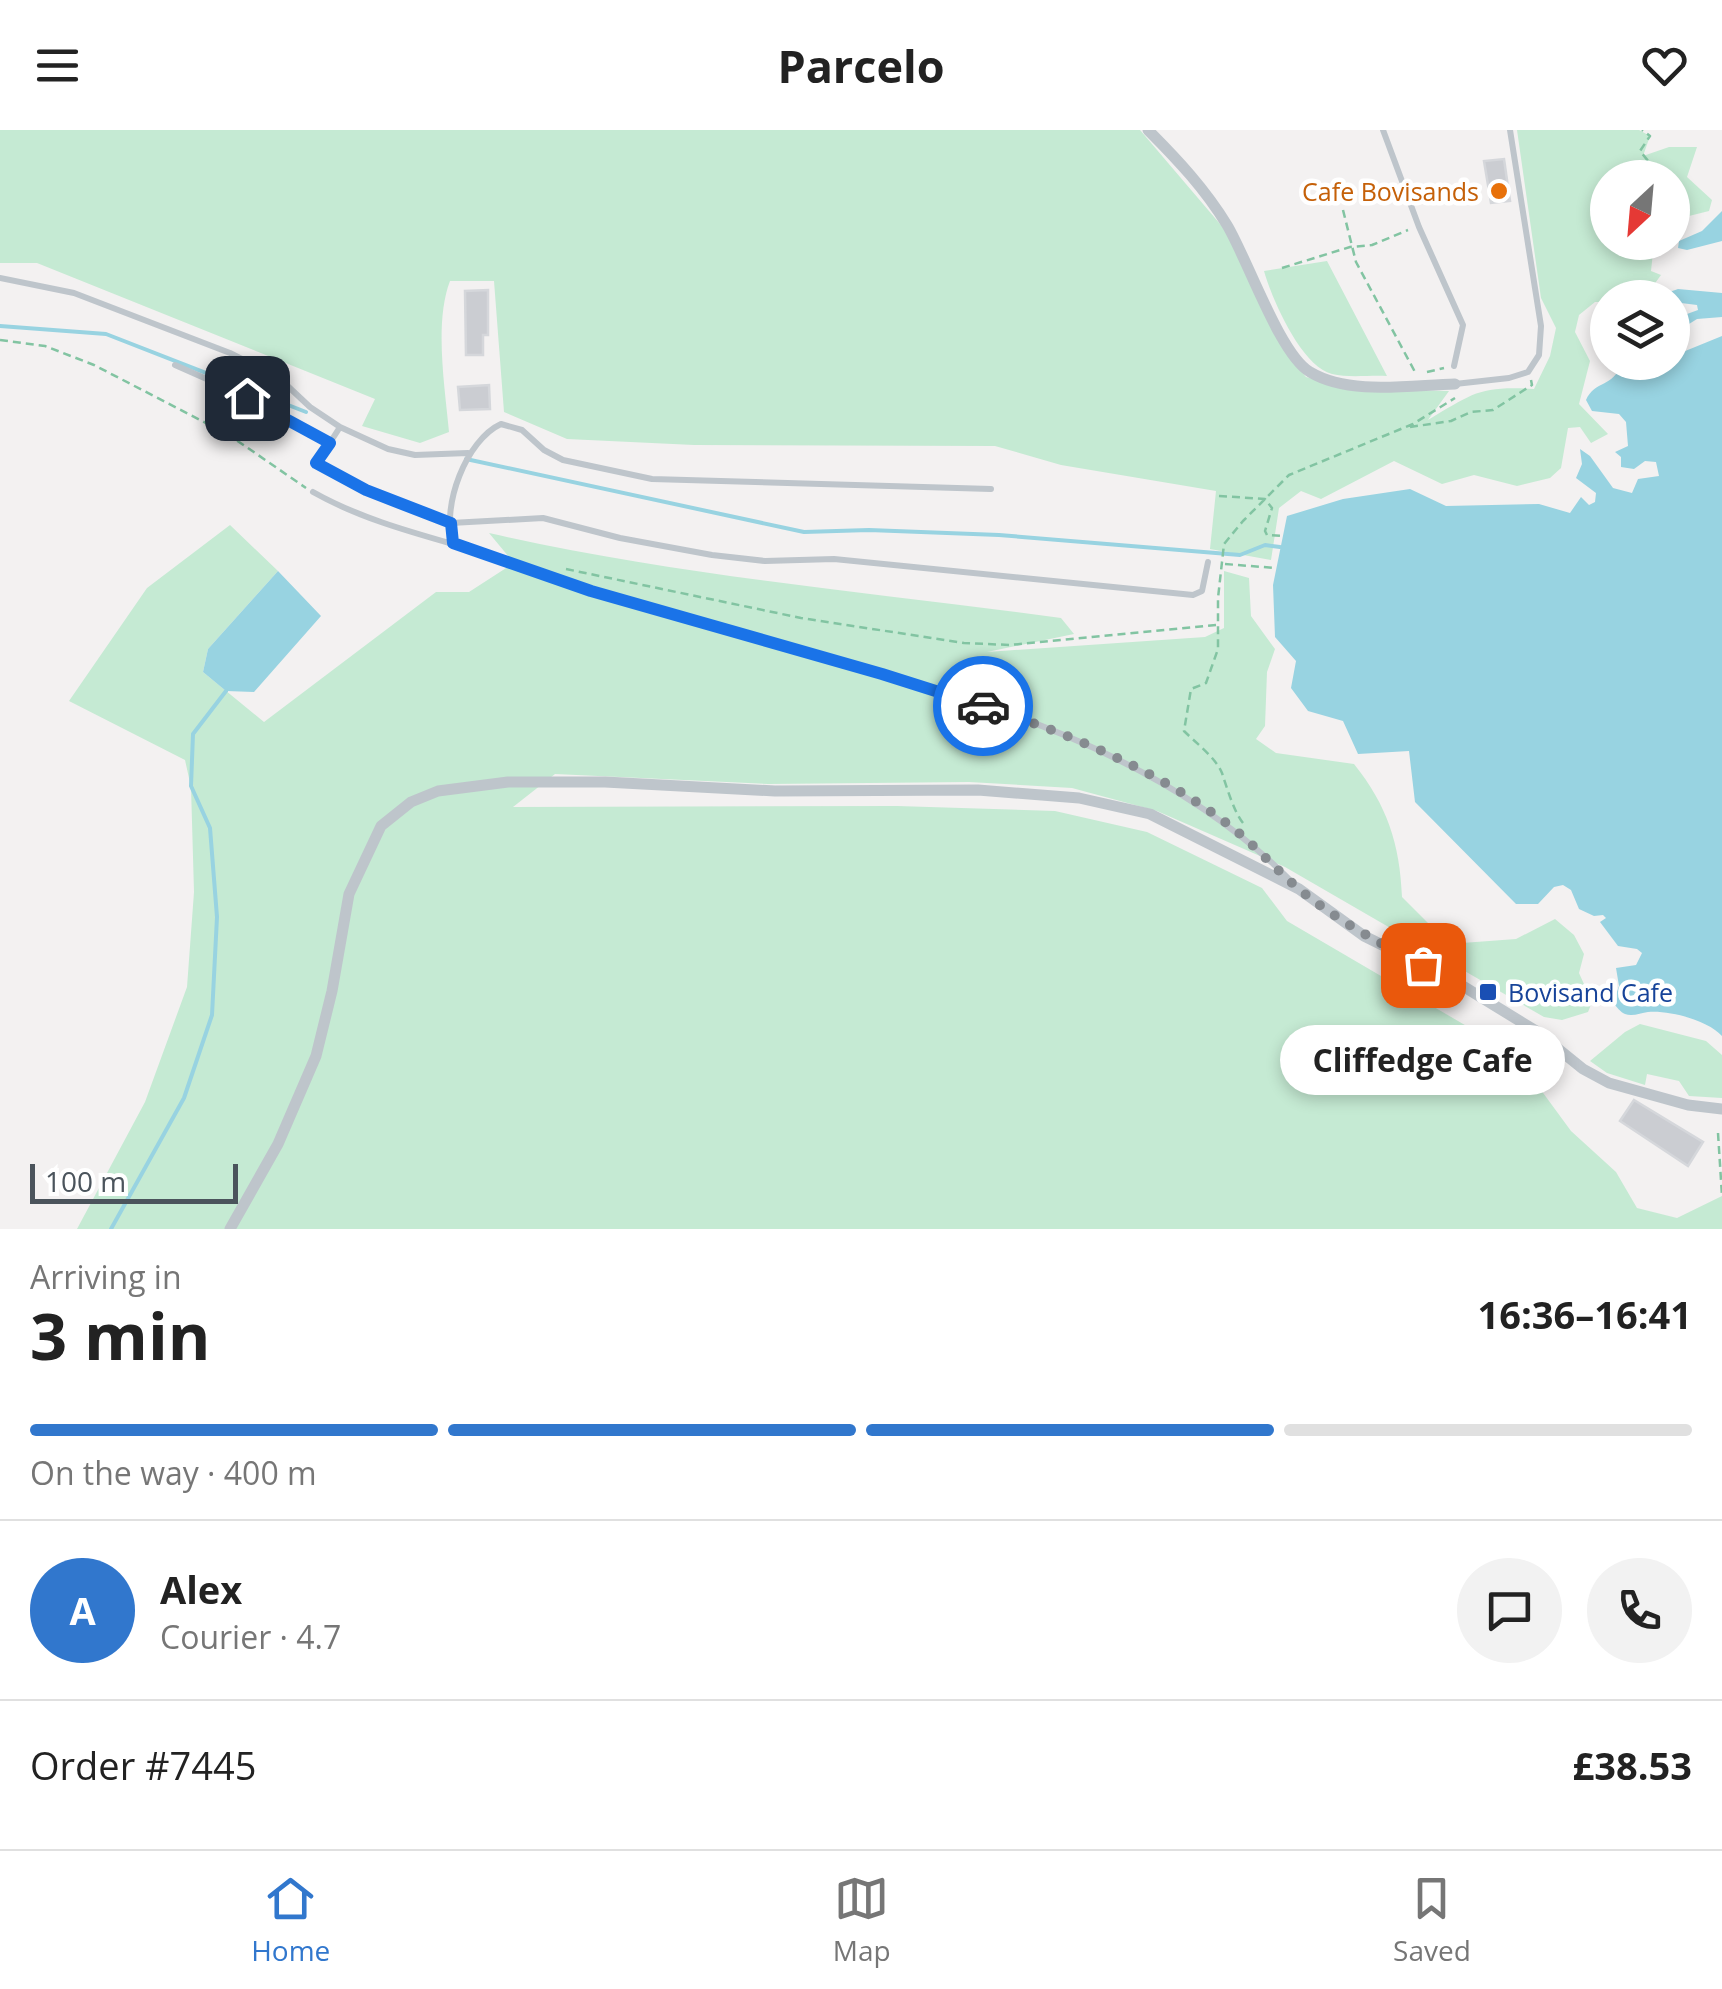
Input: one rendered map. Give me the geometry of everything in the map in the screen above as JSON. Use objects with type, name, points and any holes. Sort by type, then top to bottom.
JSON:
[{"type":"street","points":[[1148,130],[1208,196],[1246,259],[1261,299],[1306,370],[1327,380],[1357,385],[1455,384]]},
{"type":"street","points":[[230,1229],[278,1144],[316,1056],[350,894],[381,826],[412,802],[438,792],[508,782],[605,782],[775,791],[978,790],[1079,798],[1150,814],[1299,889],[1364,936],[1453,980],[1536,1030],[1583,1068],[1609,1083],[1688,1105],[1722,1110]]},
{"type":"lane","points":[[1383,130],[1420,229],[1463,324],[1454,366]]},
{"type":"lane","points":[[1455,384],[1528,372],[1539,355],[1541,326],[1510,130]]},
{"type":"lane","points":[[0,278],[74,293],[230,353],[278,376],[310,407],[340,427],[388,449],[416,455],[468,453]]},
{"type":"lane","points":[[175,365],[330,443]]},
{"type":"lane","points":[[453,543],[455,493],[468,453],[480,438],[506,424],[522,430],[544,450],[563,460],[652,479],[991,489]]},
{"type":"lane","points":[[340,427],[316,463],[366,490],[451,523],[543,518],[712,555],[765,561],[834,559],[1193,595],[1202,591],[1208,562]]},
{"type":"lane","points":[[313,492],[373,520],[591,591],[901,680],[1014,716],[1105,752],[1172,786],[1225,822],[1299,889]]},
{"type":"path","points":[[1642,130],[1650,136],[1640,151],[1647,160]]},
{"type":"path","points":[[1343,210],[1350,247],[1416,374],[1454,366]]},
{"type":"path","points":[[1282,268],[1350,247],[1372,245],[1402,230],[1420,229]]},
{"type":"path","points":[[0,340],[45,346],[94,365],[230,435],[313,492]]},
{"type":"path","points":[[1403,427],[1421,428],[1470,412],[1494,410],[1532,385],[1528,372]]},
{"type":"path","points":[[1238,818],[1219,768],[1184,731],[1191,688],[1206,683],[1218,649],[1216,626],[1223,548],[1288,475],[1403,427],[1454,399],[1475,381]]},
{"type":"path","points":[[1219,496],[1264,499],[1272,508],[1264,532],[1282,536]]},
{"type":"path","points":[[1222,564],[1276,568]]},
{"type":"path","points":[[564,569],[802,618],[964,643],[1010,644],[1216,626]]},
{"type":"path","points":[[1718,1133],[1722,1196]]},
{"type":"green space","points":[[0,130],[1140,130],[1226,231],[1292,360],[1306,377],[1354,389],[1449,391],[1428,420],[1488,390],[1534,389],[1550,356],[1556,328],[1541,298],[1517,130],[1639,130],[1650,136],[1643,156],[1669,147],[1697,147],[1690,168],[1690,160],[1590,160],[1590,260],[1652,260],[1651,271],[1661,275],[1657,280],[1590,280],[1590,306],[1579,315],[1575,332],[1590,361],[1579,404],[1608,434],[1591,443],[1580,427],[1568,428],[1561,468],[1550,478],[1517,486],[1474,475],[1442,484],[1394,461],[1321,499],[1301,491],[1279,508],[1271,560],[1210,549],[1216,491],[1061,465],[995,446],[694,445],[567,439],[504,412],[494,281],[450,281],[442,335],[449,432],[420,443],[362,426],[375,399],[37,263],[0,263]]},
{"type":"green space","points":[[1690,180],[1712,200],[1709,211],[1690,216]]},
{"type":"green space","points":[[1327,261],[1387,376],[1338,375],[1321,368],[1299,345],[1281,314],[1264,271]]},
{"type":"green space","points":[[230,525],[278,571],[208,649],[203,672],[264,722],[436,592],[469,592],[514,563],[489,533],[702,572],[1061,618],[1074,634],[987,652],[1205,637],[1224,628],[1224,571],[1249,578],[1251,616],[1275,649],[1267,672],[1265,726],[1256,739],[1276,753],[1354,764],[1390,826],[1402,897],[1449,944],[1516,939],[1555,919],[1574,935],[1584,954],[1579,973],[1592,1002],[1588,1012],[1562,1020],[1544,1017],[1285,867],[1157,811],[1072,788],[969,782],[768,784],[555,774],[513,807],[897,806],[1055,811],[1147,832],[1262,888],[1287,921],[1499,1045],[1538,1086],[1571,1131],[1616,1172],[1637,1208],[1677,1218],[1722,1196],[1722,1229],[77,1229],[145,1102],[187,987],[194,892],[191,787],[185,760],[69,701],[147,588]]},
{"type":"green space","points":[[1640,1024],[1706,1041],[1722,1055],[1722,1098],[1689,1096],[1679,1081],[1647,1074],[1645,1085],[1607,1073],[1590,1061]]},
{"type":"water","points":[[1722,211],[1722,241],[1690,249],[1690,236],[1702,231]]},
{"type":"water","points":[[1690,290],[1722,293],[1722,317],[1690,323],[1690,313],[1698,310],[1697,305],[1690,304]]},
{"type":"water","points":[[1722,336],[1722,1036],[1699,1021],[1678,1015],[1622,1012],[1613,1003],[1619,986],[1616,968],[1636,965],[1642,953],[1618,946],[1600,922],[1606,918],[1579,909],[1571,890],[1563,885],[1554,887],[1538,904],[1516,904],[1415,802],[1409,751],[1358,754],[1343,721],[1308,711],[1291,688],[1296,661],[1275,637],[1273,585],[1287,516],[1343,499],[1410,489],[1446,506],[1539,504],[1570,513],[1581,497],[1589,505],[1595,502],[1596,493],[1576,478],[1582,464],[1580,449],[1590,456],[1613,488],[1632,493],[1638,479],[1659,476],[1656,462],[1645,461],[1634,469],[1621,467],[1621,457],[1615,452],[1628,446],[1626,422],[1619,414],[1592,411],[1586,400],[1594,389],[1609,380],[1690,380],[1690,349]]},
{"type":"water","points":[[278,571],[321,616],[254,692],[226,691],[203,672],[208,649]]},
{"type":"building","points":[[1504,159],[1510,201],[1491,203],[1484,161]]},
{"type":"building","points":[[488,290],[488,335],[483,335],[483,355],[466,355],[465,291]]},
{"type":"building","points":[[489,385],[490,409],[460,410],[458,387]]},
{"type":"building","points":[[1411,973],[1438,988],[1432,1000],[1405,985]]},
{"type":"building","points":[[1634,1100],[1703,1142],[1688,1166],[1620,1121]]},
{"type":"waterway","points":[[0,326],[106,334],[306,412]]},
{"type":"waterway","points":[[466,459],[804,532],[999,535],[1240,555],[1265,545],[1280,547]]},
{"type":"waterway","points":[[111,1229],[184,1098],[212,1015],[217,917],[210,828],[191,786],[193,734],[226,691]]},
{"type":"way so far","points":[[983,706],[1105,752],[1172,786],[1225,822],[1299,889],[1364,936],[1423,965]]},
{"type":"place","name":"Cafe Bovisands","points":[[1499,191]]},
{"type":"place","name":"Cliffedge Cafe","points":[[1423,965]]},
{"type":"place","name":"Bovisand Cafe","points":[[1488,992]]},
{"type":"route","points":[[247,398],[330,443],[316,463],[366,490],[451,523],[453,543],[591,591],[983,706]]}]
